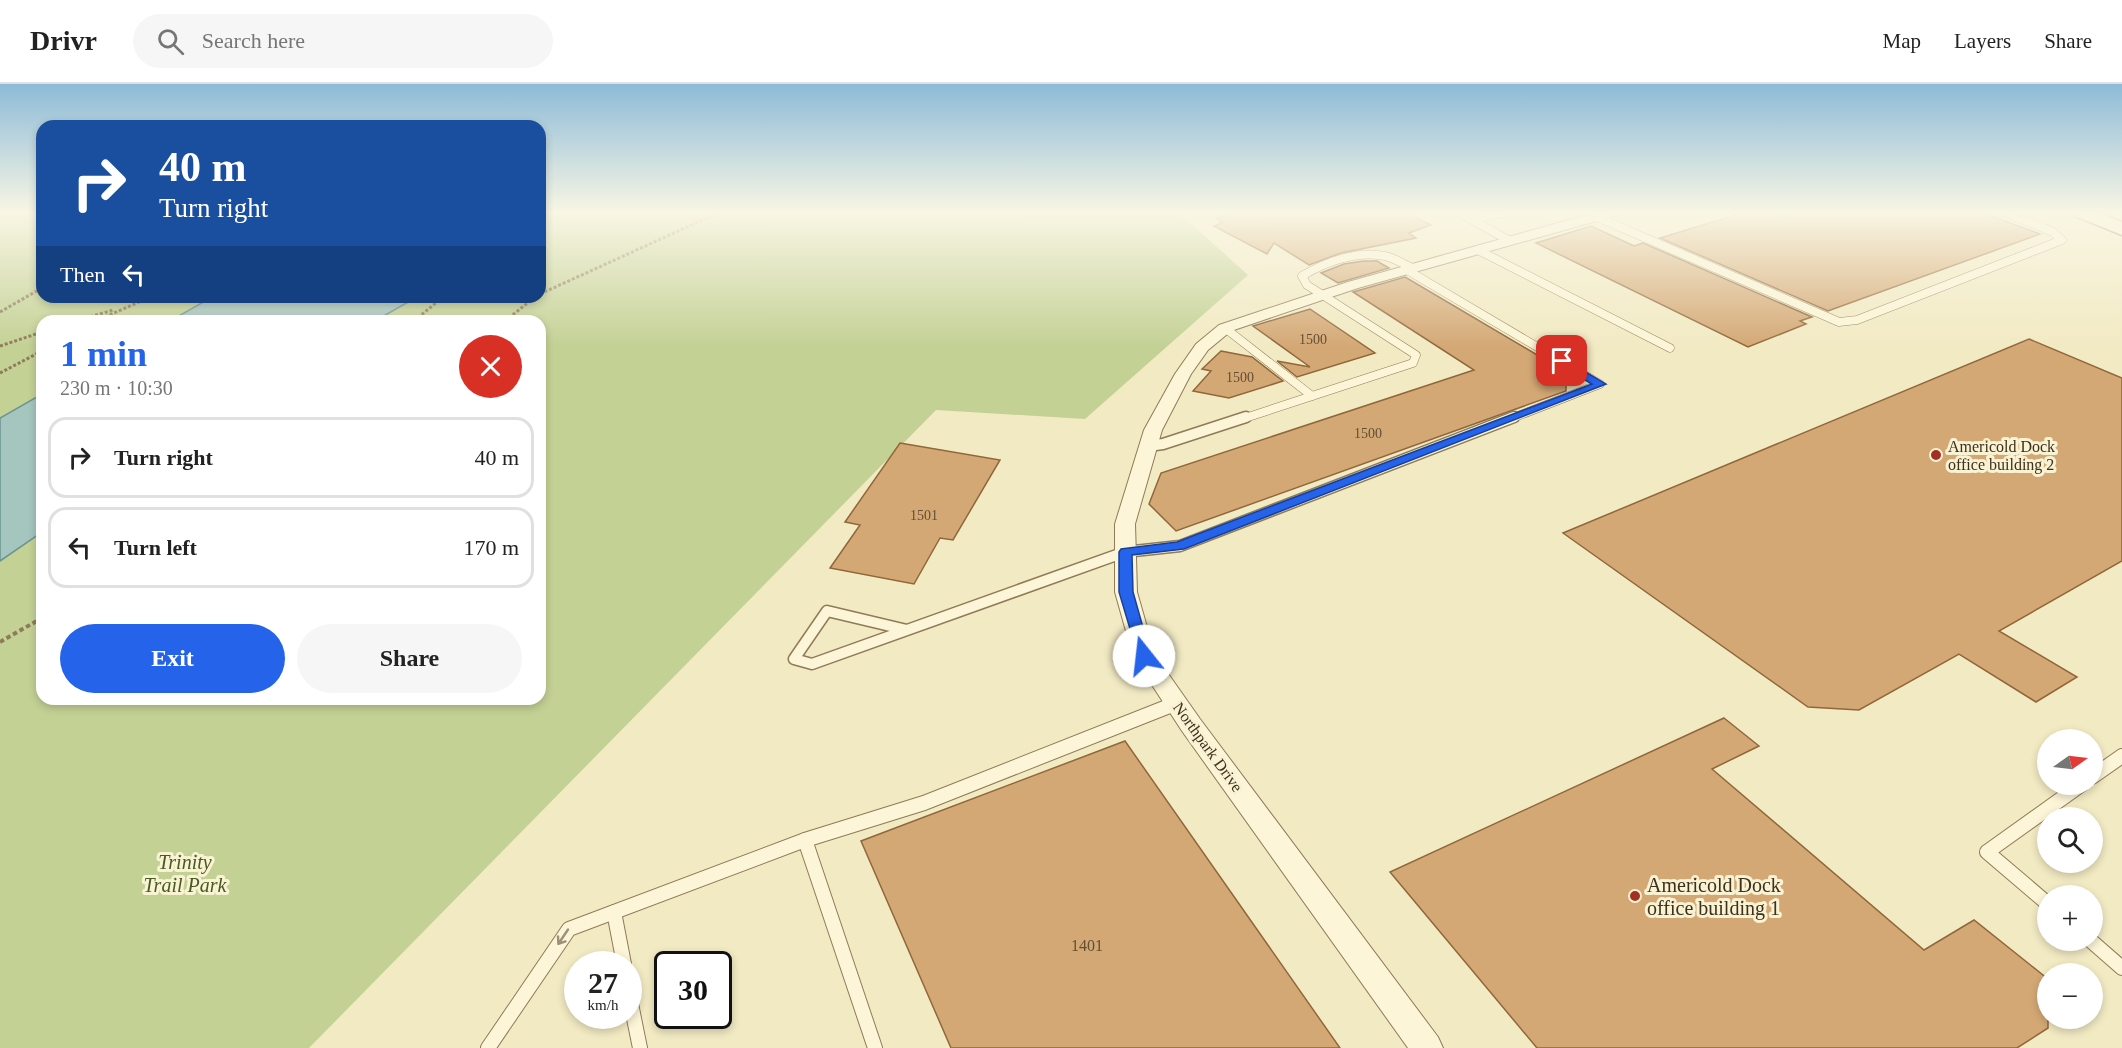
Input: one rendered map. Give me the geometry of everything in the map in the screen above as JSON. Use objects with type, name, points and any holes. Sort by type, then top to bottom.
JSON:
[{"type":"street","name":"Northpark Drive","points":[[1427,1048],[1144,656],[1126,592],[1125,524],[1153,430],[1183,374],[1202,346],[1225,328],[1323,295],[1453,257]]},
{"type":"lane","points":[[1148,446],[1163,444],[1413,363],[1416,355],[1307,285],[1302,276],[1313,269],[1342,260],[1373,257]]},
{"type":"lane","points":[[907,630],[827,611],[794,659],[812,664],[1125,552],[1180,546],[1600,384],[1395,259],[1387,257]]},
{"type":"lane","points":[[1492,257],[1670,348]]},
{"type":"lane","points":[[1689,257],[1839,322],[1857,320],[2018,257]]},
{"type":"lane","points":[[1225,328],[1312,396]]},
{"type":"lane","points":[[488,1048],[569,929],[805,840],[924,803],[1177,703]]},
{"type":"lane","points":[[2103,769],[2122,756]]},
{"type":"lane","points":[[2037,895],[1987,852],[2067,795]]},
{"type":"lane","points":[[805,840],[875,1048]]},
{"type":"lane","points":[[614,912],[622,951]]},
{"type":"lane","points":[[2103,951],[2122,968]]},
{"type":"lane","points":[[636,1029],[640,1048]]},
{"type":"path","points":[[546,291],[582,272],[619,257]]},
{"type":"path","points":[[0,312],[36,291]]},
{"type":"path","points":[[108,315],[133,303]]},
{"type":"path","points":[[421,315],[436,303]]},
{"type":"path","points":[[512,315],[528,303]]},
{"type":"path","points":[[98,315],[119,309]]},
{"type":"path","points":[[0,346],[36,334]]},
{"type":"path","points":[[0,374],[36,354]]},
{"type":"path","points":[[0,642],[36,621]]},
{"type":"green space","name":"Trinity Trail Park","points":[[0,257],[36,257],[36,303],[546,303],[546,257],[1228,257],[1248,275],[1085,419],[936,410],[309,1048],[0,1048]]},
{"type":"water","points":[[202,303],[406,303],[386,315],[180,315]]},
{"type":"water","points":[[36,397],[36,536],[0,561],[0,418]]},
{"type":"building","points":[[1296,257],[1330,257],[1309,265]]},
{"type":"building","points":[[1565,257],[1675,257],[1812,317],[1800,321],[1806,324],[1748,347]]},
{"type":"building","points":[[1704,257],[1977,257],[1828,311]]},
{"type":"building","points":[[1377,261],[1389,268],[1338,283],[1321,273],[1344,264]]},
{"type":"building","points":[[1405,277],[1566,372],[1566,391],[1176,531],[1149,504],[1161,473],[1474,370],[1353,292]]},
{"type":"building","points":[[1310,309],[1375,353],[1297,377],[1277,361],[1310,367],[1253,326]]},
{"type":"building","name":"Americold Dock office building 2","points":[[2029,339],[2122,378],[2122,561],[1999,631],[2077,677],[2036,702],[1959,654],[1859,710],[1808,707],[1563,533]]},
{"type":"building","points":[[1221,351],[1252,357],[1283,381],[1229,398],[1193,391],[1211,371],[1202,369]]},
{"type":"building","points":[[900,443],[1000,460],[953,540],[940,538],[914,584],[830,568],[860,525],[845,522]]},
{"type":"building","name":"Americold Dock office building 1","points":[[1724,718],[1759,746],[1712,769],[1924,950],[1974,920],[2037,970],[2037,1029],[2046,1029],[2017,1048],[1537,1048],[1390,872]]},
{"type":"building","points":[[1125,741],[1340,1048],[951,1048],[861,841]]},
{"type":"place","name":"Americold Dock office building 2","points":[[1936,455]]},
{"type":"place","name":"Americold Dock office building 1","points":[[1635,896]]},
{"type":"route","points":[[1144,656],[1126,592],[1125,552],[1180,546],[1600,384],[1562,361]]}]
